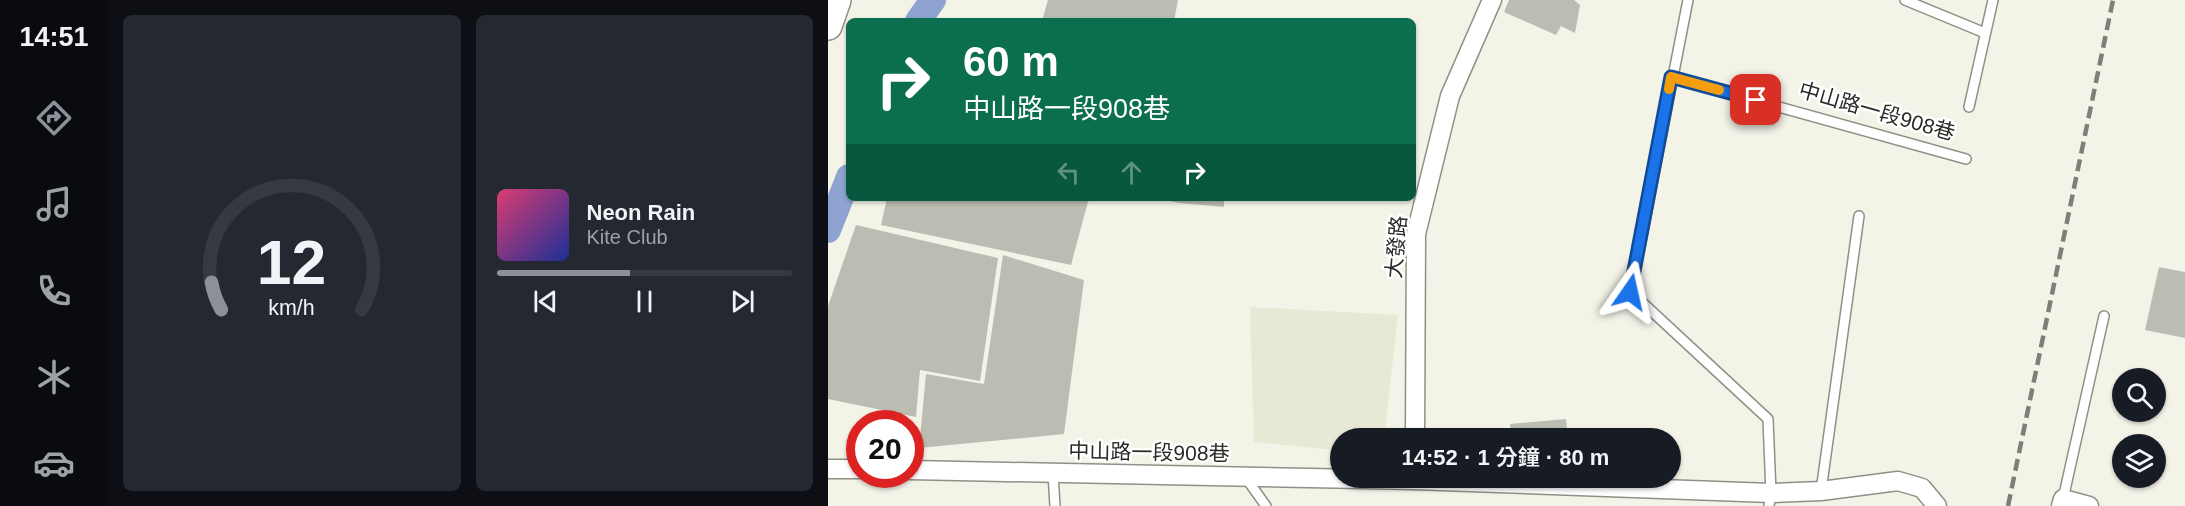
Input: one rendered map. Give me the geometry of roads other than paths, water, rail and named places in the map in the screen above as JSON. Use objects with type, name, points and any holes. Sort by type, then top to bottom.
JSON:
[{"type":"street","points":[[828,26],[837,0]]},
{"type":"street","name":"大發路","points":[[1415,428],[1416,234],[1450,96],[1492,0]]},
{"type":"street","points":[[828,469],[846,470]]},
{"type":"street","name":"中山路一段908巷","points":[[924,470],[1330,477]]},
{"type":"street","name":"中山路一段908巷","points":[[1584,488],[1770,499],[1898,481],[1922,488],[1936,506]]},
{"type":"street","points":[[2062,502],[2090,506]]},
{"type":"lane","points":[[1688,0],[1630,292],[1768,420],[1770,499]]},
{"type":"lane","points":[[1905,0],[1985,33]]},
{"type":"lane","name":"中山路一段908巷","points":[[1969,107],[1993,0]]},
{"type":"lane","name":"中山路一段908巷","points":[[1671,77],[1966,159]]},
{"type":"lane","points":[[1821,491],[1858,216]]},
{"type":"lane","points":[[2062,502],[2104,316]]},
{"type":"lane","name":"中山路一段908巷","points":[[1053,473],[1055,506]]},
{"type":"lane","name":"中山路一段908巷","points":[[1244,476],[1266,506]]},
{"type":"waterway","points":[[920,18],[933,0]]},
{"type":"waterway","points":[[828,230],[846,185]]},
{"type":"railway","points":[[2008,506],[2113,0]]}]
